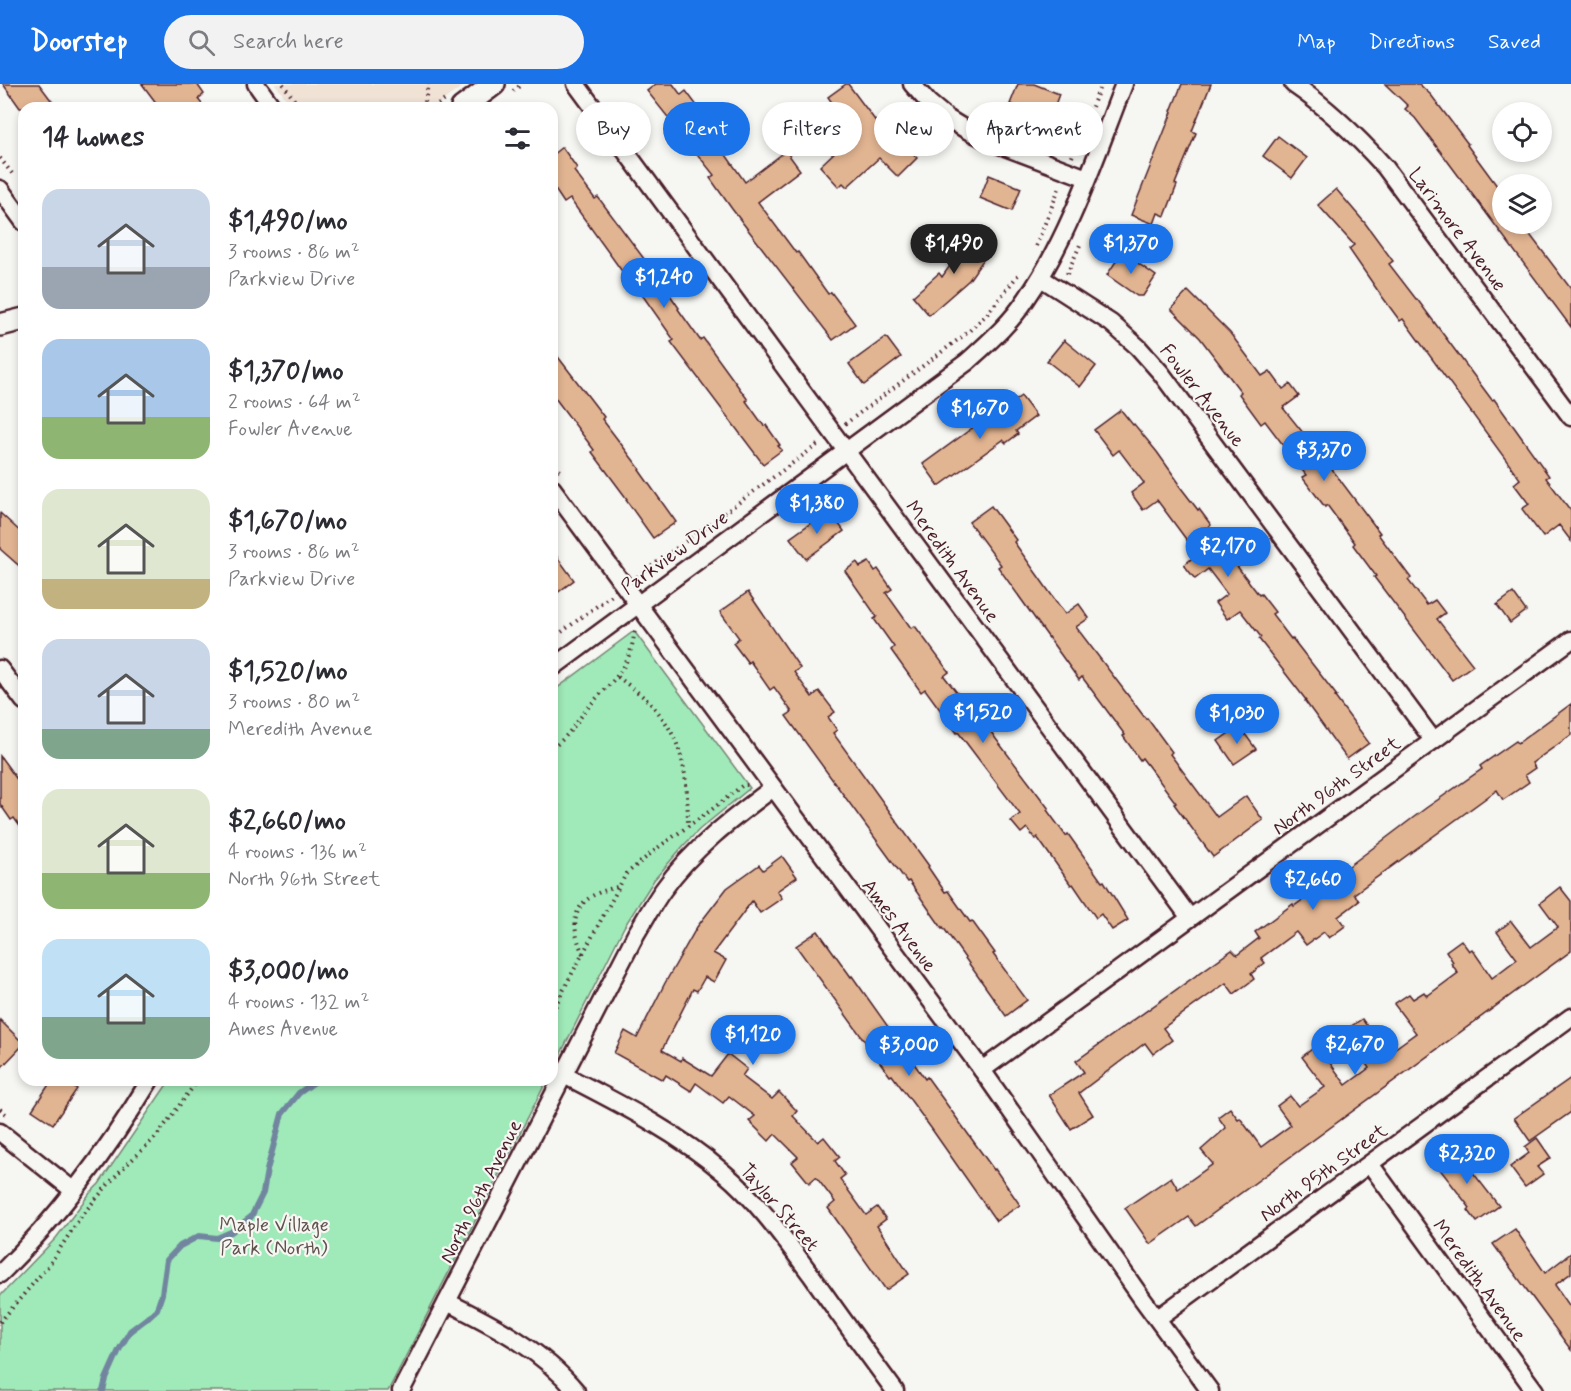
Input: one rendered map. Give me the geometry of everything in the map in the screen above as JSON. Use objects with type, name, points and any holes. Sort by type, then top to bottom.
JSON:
[{"type":"street","points":[[256,84],[269,102]]},
{"type":"street","points":[[470,102],[494,84]]},
{"type":"street","name":"Meredith Avenue","points":[[576,84],[1190,918]]},
{"type":"street","points":[[912,84],[929,103],[965,129],[989,141],[1087,178]]},
{"type":"street","name":"Parkview Drive","points":[[558,664],[967,362],[1000,332],[1041,278],[1060,242],[1124,84]]},
{"type":"street","name":"Larimore Avenue","points":[[1293,84],[1361,140],[1385,167],[1571,417]]},
{"type":"street","points":[[0,189],[18,214]]},
{"type":"street","name":"Fowler Avenue","points":[[1041,278],[1111,323],[1161,373],[1433,740]]},
{"type":"street","points":[[0,325],[18,320]]},
{"type":"street","name":"Ames Avenue","points":[[558,496],[982,1070],[1210,1391]]},
{"type":"street","name":"North 96th Street","points":[[982,1070],[1571,640]]},
{"type":"street","points":[[0,669],[18,693]]},
{"type":"street","name":"North 96th Avenue","points":[[401,1391],[636,934],[663,890],[684,864],[710,839],[772,788]]},
{"type":"street","name":"North 95th Street","points":[[1158,1318],[1571,1017]]},
{"type":"street","name":"Taylor Street","points":[[564,1075],[642,1115],[688,1144],[725,1173],[761,1210],[789,1246],[894,1391]]},
{"type":"street","points":[[0,1274],[41,1231],[94,1166],[146,1086]]},
{"type":"street","points":[[0,1132],[74,1191]]},
{"type":"street","name":"Meredith Avenue","points":[[1370,1164],[1535,1391]]},
{"type":"street","points":[[447,1302],[513,1337],[557,1371],[576,1391]]},
{"type":"path","points":[[283,84],[296,102]]},
{"type":"path","points":[[425,102],[428,84]]},
{"type":"path","points":[[1094,102],[1101,84]]},
{"type":"path","points":[[1030,255],[1036,246],[1061,184]]},
{"type":"path","points":[[846,422],[967,333],[988,314],[1020,274]]},
{"type":"path","points":[[638,577],[820,442]]},
{"type":"path","points":[[558,635],[611,596]]},
{"type":"path","points":[[558,742],[618,677],[633,644],[635,627]]},
{"type":"path","points":[[618,677],[646,699],[675,737],[682,757],[687,787],[688,825]]},
{"type":"path","points":[[558,1001],[626,874],[651,852],[743,785],[752,784]]},
{"type":"path","points":[[583,954],[576,939],[576,911],[594,894],[618,887]]},
{"type":"path","points":[[0,1322],[49,1265],[82,1215],[119,1172],[156,1137],[194,1086]]},
{"type":"shaded area","points":[[275,84],[466,84],[441,102],[288,102]]},
{"type":"green space","points":[[634,631],[750,788],[700,829],[654,880],[624,927],[558,1059],[558,688]]},
{"type":"green space","name":"Maple Village Park (North)","points":[[166,1086],[544,1086],[388,1391],[0,1391],[0,1296],[56,1238],[99,1184]]},
{"type":"building","points":[[3,84],[39,84],[52,102],[18,102],[18,105]]},
{"type":"building","points":[[142,84],[197,84],[204,94],[198,99],[200,102],[156,102]]},
{"type":"building","points":[[656,84],[673,84],[681,95],[686,91],[694,102],[663,102],[663,111],[647,91]]},
{"type":"building","points":[[848,84],[861,102],[832,102],[828,97]]},
{"type":"building","points":[[1018,84],[1034,84],[1059,94],[1056,102],[1011,102]]},
{"type":"building","points":[[1182,84],[1211,84],[1192,131],[1196,133],[1175,184],[1177,185],[1165,216],[1158,213],[1154,224],[1131,215]]},
{"type":"building","points":[[1385,84],[1419,84],[1431,95],[1492,179],[1492,221],[1415,118],[1405,109],[1408,106]]},
{"type":"building","points":[[862,103],[874,119],[874,156],[915,156],[917,158],[898,177],[879,158],[847,187],[843,183],[839,187],[820,166],[831,156],[862,156]]},
{"type":"building","points":[[1278,136],[1307,158],[1292,178],[1263,156]]},
{"type":"building","points":[[562,147],[577,168],[574,171],[595,199],[598,197],[659,279],[700,340],[703,338],[748,400],[746,401],[780,445],[778,446],[782,450],[763,464],[671,342],[674,340],[631,279],[629,281],[570,199],[564,203],[558,194],[558,150]]},
{"type":"building","points":[[699,156],[727,156],[745,182],[779,156],[790,156],[800,170],[758,202],[828,294],[831,292],[855,324],[833,340],[732,209],[710,178],[714,175]]},
{"type":"building","points":[[989,175],[1021,188],[1012,211],[980,198]]},
{"type":"building","points":[[1336,189],[1365,223],[1393,261],[1389,264],[1492,400],[1494,399],[1549,476],[1546,478],[1571,511],[1571,541],[1559,525],[1543,537],[1522,509],[1529,504],[1514,484],[1520,479],[1403,319],[1400,321],[1378,291],[1349,249],[1354,245],[1318,205]]},
{"type":"building","points":[[974,232],[993,246],[969,280],[929,315],[913,296],[939,273],[942,277]]},
{"type":"building","points":[[1502,234],[1530,234],[1571,289],[1571,327]]},
{"type":"building","points":[[1122,252],[1156,276],[1143,296],[1137,296],[1107,275]]},
{"type":"building","points":[[1188,291],[1230,333],[1262,376],[1270,371],[1283,389],[1290,384],[1299,396],[1283,408],[1380,533],[1378,534],[1411,578],[1408,580],[1427,605],[1435,600],[1445,613],[1437,619],[1473,665],[1452,680],[1374,577],[1376,576],[1353,545],[1355,543],[1327,505],[1325,507],[1302,477],[1306,475],[1265,421],[1261,424],[1239,394],[1241,392],[1200,338],[1171,309]]},
{"type":"building","points":[[886,337],[901,357],[864,385],[849,364]]},
{"type":"building","points":[[1064,340],[1096,366],[1080,387],[1047,361]]},
{"type":"building","points":[[558,357],[604,417],[602,419],[676,522],[653,538],[592,452],[594,450],[558,402]]},
{"type":"building","points":[[1021,396],[1036,416],[1016,431],[1018,434],[1006,443],[1003,440],[939,486],[923,464],[975,426],[974,424],[995,408],[998,413]]},
{"type":"building","points":[[1121,410],[1157,452],[1178,484],[1211,525],[1208,528],[1259,595],[1261,594],[1275,612],[1272,614],[1337,696],[1335,697],[1369,743],[1347,759],[1240,610],[1227,619],[1215,603],[1227,594],[1208,569],[1195,579],[1184,565],[1197,554],[1157,500],[1143,510],[1131,493],[1144,483],[1119,450],[1113,455],[1094,430]]},
{"type":"building","points":[[991,506],[1065,614],[1079,604],[1089,618],[1076,627],[1147,718],[1172,752],[1170,754],[1217,817],[1246,796],[1263,820],[1213,857],[1158,779],[1142,758],[1140,760],[1123,736],[1125,735],[1082,677],[1079,680],[998,567],[1001,565],[969,522]]},
{"type":"building","points":[[829,510],[844,531],[806,559],[790,538]]},
{"type":"building","points":[[0,513],[18,530],[18,565],[0,549]]},
{"type":"building","points":[[558,558],[574,580],[558,592]]},
{"type":"building","points":[[857,562],[860,567],[869,562],[875,571],[878,569],[892,589],[886,593],[911,628],[915,626],[949,672],[944,676],[962,699],[966,696],[1049,809],[1047,810],[1066,836],[1068,834],[1102,882],[1104,881],[1128,920],[1112,930],[1101,914],[1096,918],[1037,837],[1035,839],[1027,828],[1021,833],[1011,821],[1020,814],[925,689],[921,692],[891,650],[894,647],[874,619],[877,617],[845,571]]},
{"type":"building","points":[[748,592],[800,668],[794,672],[812,697],[819,691],[835,712],[828,717],[837,730],[833,733],[929,866],[945,892],[948,891],[970,922],[972,921],[1027,1000],[1006,1016],[943,927],[909,881],[907,882],[786,716],[792,712],[774,687],[770,690],[750,661],[748,663],[733,643],[739,638],[720,612]]},
{"type":"building","points":[[1513,593],[1526,611],[1510,623],[1497,605]]},
{"type":"building","points":[[1571,704],[1571,735],[1532,763],[1535,768],[1525,775],[1529,782],[1503,800],[1497,790],[1354,894],[1359,901],[1338,917],[1345,926],[1329,938],[1324,932],[1306,945],[1296,932],[1261,958],[1265,963],[1251,974],[1254,979],[1234,994],[1226,983],[1163,1028],[1172,1040],[1153,1054],[1145,1043],[1079,1093],[1093,1115],[1071,1129],[1049,1095],[1084,1072],[1076,1061],[1232,950],[1237,955],[1259,938],[1255,932],[1482,769],[1480,766],[1516,741],[1518,743]]},
{"type":"building","points":[[1239,726],[1256,749],[1234,764],[1218,741]]},
{"type":"building","points":[[0,756],[18,781],[18,824],[14,818],[11,820],[0,804]]},
{"type":"building","points":[[782,856],[797,877],[777,891],[782,898],[760,913],[752,901],[713,953],[726,960],[714,982],[705,977],[697,991],[693,989],[662,1050],[681,1061],[682,1058],[711,1076],[728,1054],[747,1069],[742,1076],[772,1099],[779,1092],[797,1111],[793,1116],[818,1142],[824,1137],[840,1157],[835,1161],[845,1175],[840,1179],[866,1215],[877,1207],[886,1219],[877,1226],[909,1274],[886,1290],[828,1208],[835,1202],[816,1177],[809,1183],[792,1162],[798,1157],[775,1134],[769,1141],[749,1121],[755,1116],[729,1096],[723,1103],[696,1083],[691,1091],[666,1075],[663,1080],[614,1053],[625,1031],[637,1038],[697,927],[727,888],[759,865],[763,870]]},
{"type":"building","points":[[1560,887],[1571,901],[1571,951],[1196,1226],[1189,1217],[1150,1244],[1125,1208],[1171,1177],[1178,1189],[1213,1164],[1201,1150],[1226,1128],[1218,1117],[1230,1108],[1261,1147],[1291,1125],[1277,1106],[1290,1096],[1298,1106],[1325,1087],[1302,1057],[1317,1045],[1346,1085],[1369,1068],[1344,1031],[1362,1019],[1387,1054],[1416,1033],[1394,1004],[1409,994],[1413,999],[1424,992],[1427,996],[1458,973],[1446,951],[1461,940],[1469,951],[1472,949],[1492,978],[1517,959],[1497,932],[1511,921],[1531,947],[1558,927],[1540,903]]},
{"type":"building","points":[[818,931],[1020,1205],[996,1221],[931,1128],[892,1075],[890,1076],[796,946]]},
{"type":"building","points":[[0,1020],[18,1038],[18,1050],[0,1069]]},
{"type":"building","points":[[1571,1078],[1571,1112],[1530,1141],[1514,1118]]},
{"type":"building","points":[[48,1086],[73,1086],[77,1089],[53,1124],[32,1110]]},
{"type":"building","points":[[1537,1138],[1551,1158],[1537,1167],[1543,1174],[1525,1187],[1510,1167],[1529,1153],[1525,1147]]},
{"type":"building","points":[[1454,1148],[1499,1206],[1477,1222],[1468,1210],[1470,1208],[1435,1163]]},
{"type":"building","points":[[1515,1229],[1545,1273],[1571,1253],[1571,1273],[1555,1285],[1571,1308],[1571,1350],[1493,1244]]},
{"type":"waterway","points":[[103,1391],[119,1350],[130,1331],[157,1309],[162,1294],[167,1260],[180,1246],[199,1236],[217,1238],[231,1232],[251,1217],[263,1193],[282,1114],[299,1093],[309,1086]]}]
